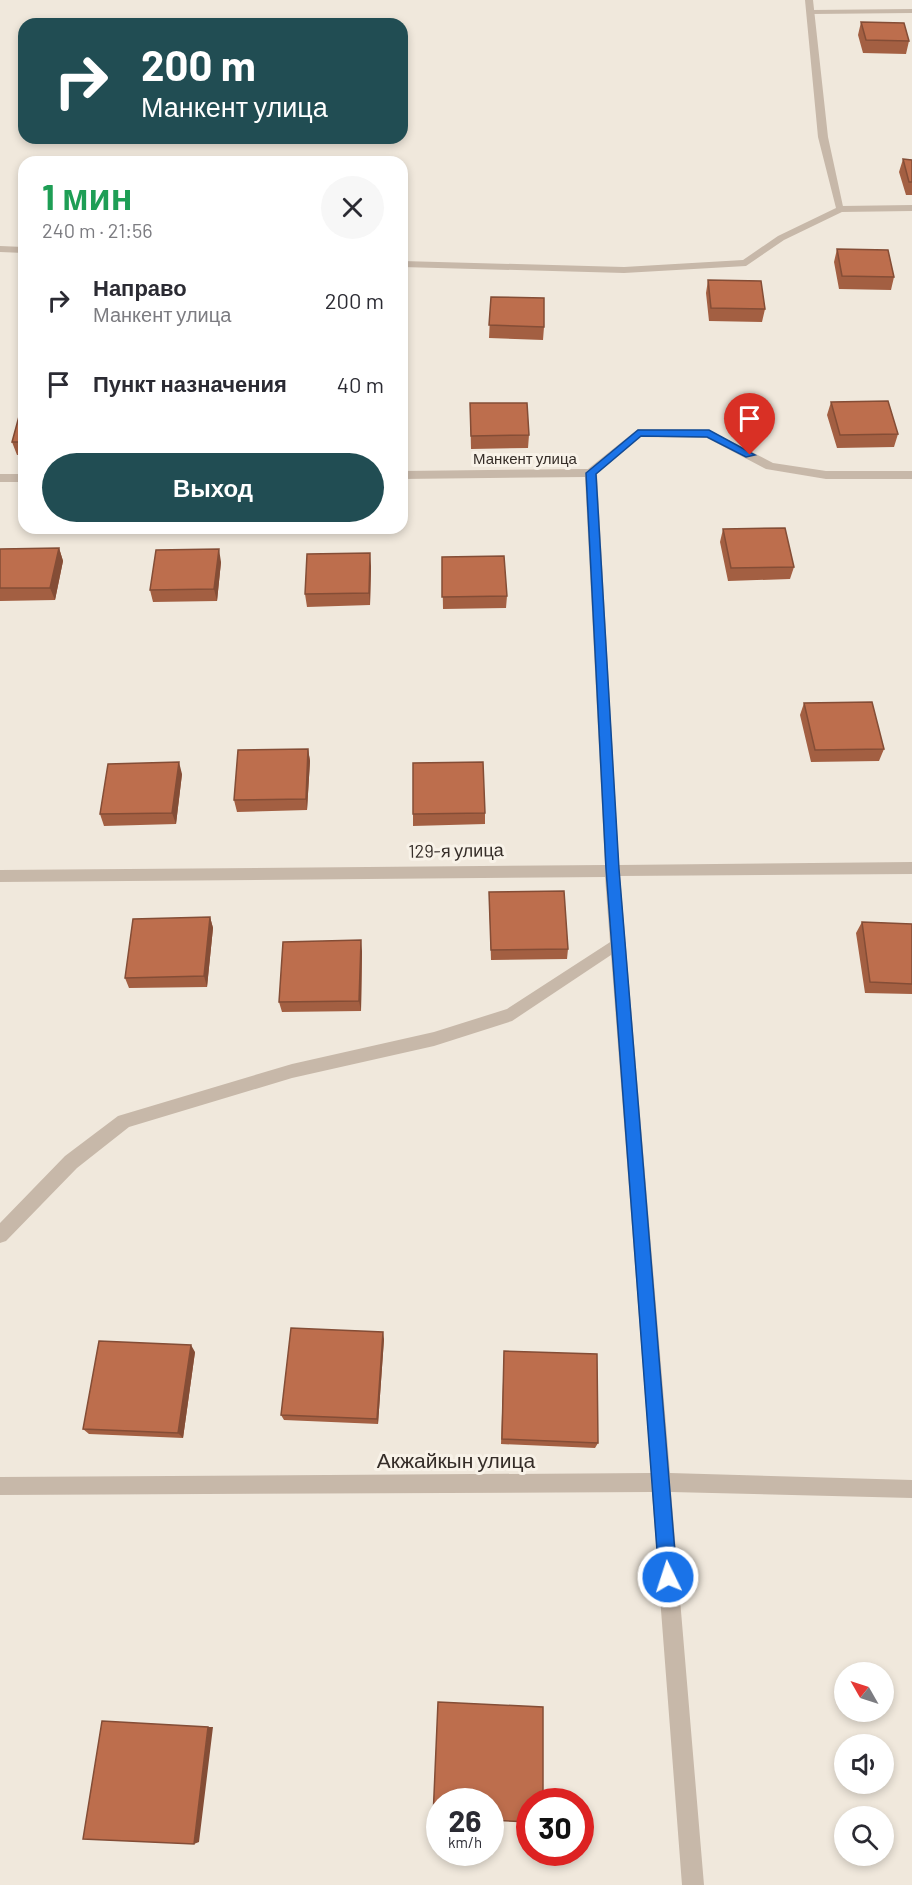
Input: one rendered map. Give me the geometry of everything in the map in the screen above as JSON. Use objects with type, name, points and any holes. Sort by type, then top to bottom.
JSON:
[{"type":"street","points":[[809,0],[823,137],[841,209]]},
{"type":"street","points":[[812,12],[912,11]]},
{"type":"street","points":[[408,264],[624,270],[746,263],[781,238],[841,209],[912,208]]},
{"type":"street","points":[[0,249],[18,250]]},
{"type":"street","name":"Манкент улица","points":[[408,475],[591,473],[638,433],[650,433],[709,434],[770,466],[826,475],[912,475]]},
{"type":"street","points":[[591,473],[612,869],[693,1885]]},
{"type":"street","points":[[0,478],[18,478]]},
{"type":"street","name":"129-я улица","points":[[0,876],[912,868]]},
{"type":"street","points":[[0,1235],[71,1162],[124,1121],[292,1071],[434,1039],[512,1014],[618,943]]},
{"type":"street","name":"Акжайкын улица","points":[[0,1486],[661,1482],[912,1489]]},
{"type":"building","points":[[861,22],[904,23],[909,41],[866,40]]},
{"type":"building","points":[[903,159],[912,160],[912,182],[909,182]]},
{"type":"building","points":[[837,249],[888,250],[894,277],[842,276]]},
{"type":"building","points":[[708,280],[761,281],[765,309],[711,308]]},
{"type":"building","points":[[491,297],[544,298],[544,327],[489,325]]},
{"type":"building","points":[[888,401],[898,434],[840,435],[831,402]]},
{"type":"building","points":[[470,403],[527,403],[529,435],[471,436]]},
{"type":"building","points":[[18,420],[18,442],[12,442]]},
{"type":"building","points":[[785,528],[794,567],[731,568],[723,529]]},
{"type":"building","points":[[59,548],[50,588],[0,588],[0,549]]},
{"type":"building","points":[[219,549],[214,589],[150,590],[156,550]]},
{"type":"building","points":[[370,553],[369,593],[305,594],[307,554]]},
{"type":"building","points":[[504,556],[507,596],[442,597],[442,557]]},
{"type":"building","points":[[872,702],[884,749],[815,750],[804,703]]},
{"type":"building","points":[[308,749],[306,799],[234,800],[238,750]]},
{"type":"building","points":[[179,762],[172,813],[100,814],[108,764]]},
{"type":"building","points":[[483,762],[485,813],[413,814],[413,763]]},
{"type":"building","points":[[564,891],[568,949],[491,950],[489,892]]},
{"type":"building","points":[[210,917],[204,976],[125,978],[133,919]]},
{"type":"building","points":[[862,922],[912,924],[912,984],[870,982]]},
{"type":"building","points":[[361,940],[359,1001],[279,1002],[283,942]]},
{"type":"building","points":[[291,1328],[383,1332],[377,1419],[281,1415]]},
{"type":"building","points":[[99,1341],[191,1345],[178,1433],[83,1429]]},
{"type":"building","points":[[504,1351],[597,1354],[598,1443],[502,1439]]},
{"type":"building","points":[[438,1702],[543,1707],[543,1788],[516,1788],[516,1821],[504,1821],[504,1788],[434,1788]]},
{"type":"building","points":[[102,1721],[208,1727],[194,1844],[83,1839]]},
{"type":"route","points":[[668,1577],[612,869],[591,473],[638,433],[709,434],[750,455]]}]
